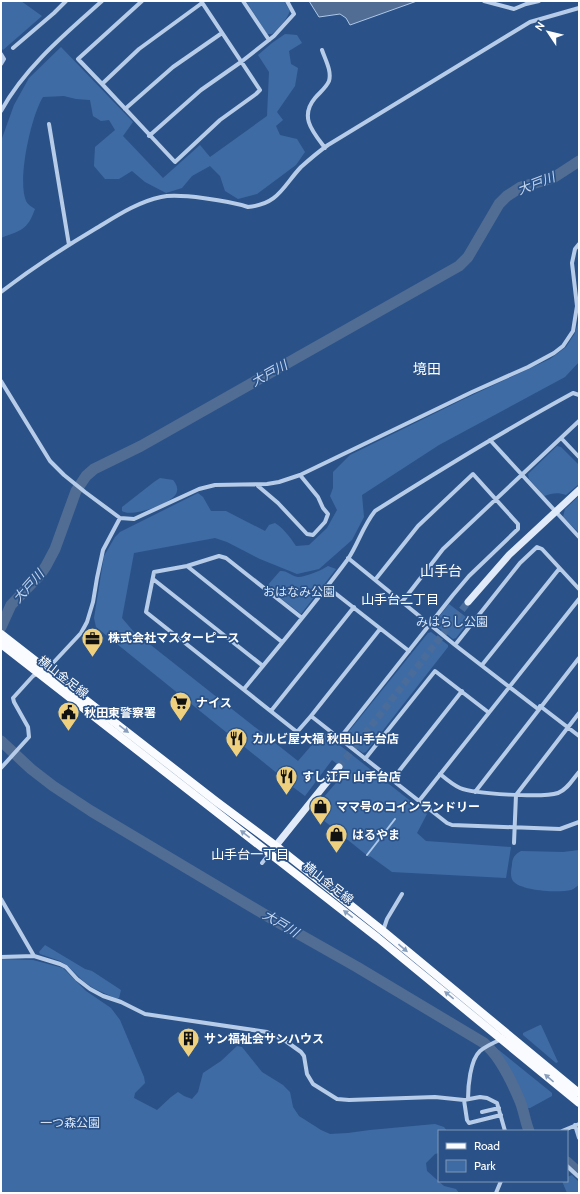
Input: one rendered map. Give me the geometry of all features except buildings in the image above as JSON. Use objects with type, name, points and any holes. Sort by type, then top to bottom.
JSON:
[{"type":"main road","name":"横山金足線","points":[[2,638],[270,853],[579,1093]]},
{"type":"main road","name":"横山金足線","points":[[42,670],[276,846],[383,931],[506,1037],[579,1103]]},
{"type":"street","points":[[13,48],[66,1]]},
{"type":"street","points":[[1,111],[13,91],[34,64],[102,1]]},
{"type":"street","points":[[102,84],[139,49],[202,2],[260,90],[220,120],[174,162],[78,59],[142,1]]},
{"type":"street","points":[[243,1],[269,40]]},
{"type":"street","points":[[149,136],[201,90],[241,62],[274,36],[294,14],[287,1]]},
{"type":"street","points":[[484,1],[514,9],[539,1]]},
{"type":"street","points":[[1,292],[69,244],[135,206],[149,200],[163,197],[191,197],[248,207],[262,204],[280,195],[300,168],[314,155],[325,148],[530,22],[579,8]]},
{"type":"street","points":[[125,109],[173,67],[222,32]]},
{"type":"street","points":[[322,50],[329,72],[329,80],[310,105],[308,124],[325,148]]},
{"type":"street","points":[[1,54],[4,59],[1,64]]},
{"type":"street","points":[[49,124],[69,244]]},
{"type":"street","points":[[1,380],[50,461],[71,481],[120,518],[134,519],[199,489],[215,485],[258,486],[279,482],[300,475],[472,392],[528,367],[554,353],[563,346],[573,331],[577,306],[572,263],[575,249],[579,244]]},
{"type":"street","points":[[244,689],[302,618],[348,558],[362,534],[368,520],[375,511],[459,457],[573,393],[579,395]]},
{"type":"street","points":[[402,602],[444,549],[562,439],[579,421]]},
{"type":"street","points":[[562,439],[579,457]]},
{"type":"street","points":[[490,440],[579,537]]},
{"type":"street","points":[[340,738],[469,576],[518,529],[518,524],[473,474],[418,526],[375,580]]},
{"type":"street","points":[[258,486],[278,502],[307,534],[313,534],[325,522],[328,514],[323,508],[318,497],[300,475]]},
{"type":"street","points":[[468,602],[501,564],[579,490]]},
{"type":"street","points":[[1,768],[29,737],[28,726],[13,698],[33,676],[53,663],[81,633],[87,622],[93,602],[96,578],[103,550],[120,518]]},
{"type":"street","points":[[455,645],[520,563],[537,547],[542,549],[579,589]]},
{"type":"street","points":[[302,618],[226,558],[219,556],[187,566],[154,572],[146,612],[297,732],[380,629]]},
{"type":"street","points":[[348,558],[509,687],[579,736]]},
{"type":"street","points":[[187,566],[282,642]]},
{"type":"street","points":[[482,666],[559,569]]},
{"type":"street","points":[[153,579],[263,666]]},
{"type":"street","points":[[326,586],[409,651]]},
{"type":"street","points":[[419,801],[579,599]]},
{"type":"street","points":[[271,711],[354,607]]},
{"type":"street","points":[[475,792],[539,707],[579,658]]},
{"type":"street","points":[[365,759],[435,670],[488,712]]},
{"type":"street","points":[[392,780],[462,691]]},
{"type":"street","points":[[514,843],[516,795],[579,713]]},
{"type":"street","points":[[311,716],[447,824],[560,829],[579,822]]},
{"type":"street","points":[[262,863],[339,767]]},
{"type":"street","points":[[440,774],[460,788],[475,792],[516,795],[558,793],[566,788],[579,772]]},
{"type":"street","points":[[383,931],[387,919],[402,894]]},
{"type":"street","points":[[1,899],[34,956]]},
{"type":"street","points":[[1,956],[34,956],[66,967],[77,979],[90,989],[145,1014],[267,1032],[287,1042],[301,1052],[304,1056],[310,1080],[322,1090],[337,1099],[349,1100],[435,1097],[466,1100],[477,1097],[487,1098],[498,1103],[505,1130]]},
{"type":"street","points":[[501,1115],[469,1123],[467,1120],[466,1100],[469,1080],[475,1060],[480,1052],[506,1037]]},
{"type":"street","points":[[482,1112],[499,1108]]},
{"type":"street","points":[[564,1130],[577,1125],[579,1138]]},
{"type":"street","points":[[568,1167],[579,1177]]},
{"type":"street","points":[[496,1193],[501,1182]]},
{"type":"green space","points":[[1,1],[21,1],[42,16],[3,50],[1,48]]},
{"type":"green space","points":[[246,1],[284,1],[290,11],[284,21],[272,34],[267,34]]},
{"type":"green space","points":[[285,34],[297,35],[302,43],[289,51],[291,64],[298,68],[295,86],[277,112],[283,120],[276,126],[280,135],[297,139],[305,152],[296,165],[257,194],[238,199],[225,191],[220,176],[210,166],[192,176],[182,188],[166,193],[145,182],[132,171],[119,179],[105,179],[94,166],[95,147],[115,130],[109,120],[101,121],[93,116],[90,100],[64,96],[43,97],[34,118],[24,164],[23,179],[26,201],[35,209],[26,226],[1,238],[1,141],[14,105],[29,78],[61,47],[133,122],[123,136],[163,178],[200,145],[210,157],[267,116],[269,72],[258,55]]},
{"type":"green space","points":[[579,319],[579,362],[565,377],[439,445],[362,495],[364,517],[352,540],[319,569],[297,574],[215,538],[134,553],[122,618],[133,631],[298,761],[323,732],[427,814],[417,833],[426,841],[511,847],[506,878],[392,872],[370,856],[369,857],[312,811],[346,771],[332,760],[305,796],[282,779],[283,778],[96,627],[94,618],[104,556],[115,537],[120,532],[198,493],[203,497],[211,511],[226,511],[265,531],[269,525],[275,523],[287,533],[296,546],[309,545],[327,528],[337,510],[330,496],[333,488],[333,472],[350,455],[550,359],[566,347],[575,333]]},
{"type":"green space","points":[[557,446],[561,447],[579,465],[579,484],[566,495],[555,493],[544,496],[529,479],[528,474]]},
{"type":"green space","points":[[160,478],[174,481],[177,489],[175,496],[162,504],[143,511],[127,513],[122,511],[122,507]]},
{"type":"green space","points":[[579,496],[579,533],[563,517],[565,509]]},
{"type":"green space","name":"おはなみ公園","points":[[328,566],[336,569],[301,614],[266,587],[280,571],[285,571],[301,577],[314,573]]},
{"type":"green space","name":"みはらし公園","points":[[449,604],[470,620],[456,638],[453,639],[435,625],[435,622]]},
{"type":"green space","name":"みはらし公園","points":[[431,632],[448,645],[448,647],[366,752],[363,753],[346,741],[346,735],[428,633]]},
{"type":"green space","points":[[579,850],[579,885],[572,890],[558,891],[532,889],[517,884],[512,879],[511,873],[513,858],[521,851],[563,852]]},
{"type":"green space","points":[[45,945],[85,969],[92,971],[121,990],[119,998],[117,999],[93,988],[83,981],[68,966],[60,961],[40,954],[39,952]]},
{"type":"green space","name":"一つ森公園","points":[[1,959],[33,960],[63,968],[86,991],[111,1008],[120,1020],[144,1077],[145,1083],[135,1093],[134,1098],[157,1110],[178,1092],[192,1099],[198,1092],[203,1073],[221,1061],[237,1046],[242,1047],[262,1072],[283,1085],[290,1092],[293,1107],[299,1116],[330,1134],[435,1124],[444,1127],[446,1130],[438,1130],[438,1153],[435,1154],[426,1163],[427,1171],[438,1182],[444,1186],[456,1189],[459,1193],[1,1193]]},
{"type":"green space","points":[[540,1025],[558,1062],[556,1063],[523,1035],[523,1033]]},
{"type":"green space","points":[[495,1047],[552,1093],[552,1096],[530,1108],[527,1108]]},
{"type":"green space","points":[[572,1175],[579,1182],[579,1193],[567,1193],[562,1182],[568,1182],[568,1177]]},
{"type":"shaded area","points":[[309,1],[417,1],[350,25],[346,18],[340,14],[319,17]]},
{"type":"waterway","name":"大戸川","points":[[1,627],[11,605],[40,575],[46,566],[55,549],[76,491],[86,476],[94,469],[141,446],[459,266],[468,257],[499,204],[507,196],[521,187],[553,178],[579,161]]},
{"type":"waterway","name":"大戸川","points":[[1,741],[31,769],[53,786],[91,811],[484,1043],[490,1048],[509,1078],[520,1101],[529,1130]]},
{"type":"waterway","points":[[367,855],[395,819]]},
{"type":"waterway","name":"大戸川","points":[[568,1163],[579,1173]]},
{"type":"tunnel","points":[[339,767],[468,602]]},
{"type":"place","name":"株式会社マスターピース","points":[[93,658]]},
{"type":"place","name":"ナイス","points":[[180,722]]},
{"type":"place","name":"秋田東警察署","points":[[68,732]]},
{"type":"place","name":"カルビ屋大福 秋田山手台店","points":[[237,758]]},
{"type":"place","name":"すし江戸 山手台店","points":[[287,796]]},
{"type":"place","name":"ママ号のコインランドリー","points":[[321,826]]},
{"type":"place","name":"はるやま","points":[[337,854]]},
{"type":"place","name":"サン福祉会サンハウス","points":[[189,1058]]},
{"type":"district","name":"境田","points":[[427,369]]},
{"type":"district","name":"山手台","points":[[441,571]]},
{"type":"district","name":"山手台二丁目","points":[[400,599]]},
{"type":"district","name":"山手台一丁目","points":[[250,854]]}]
